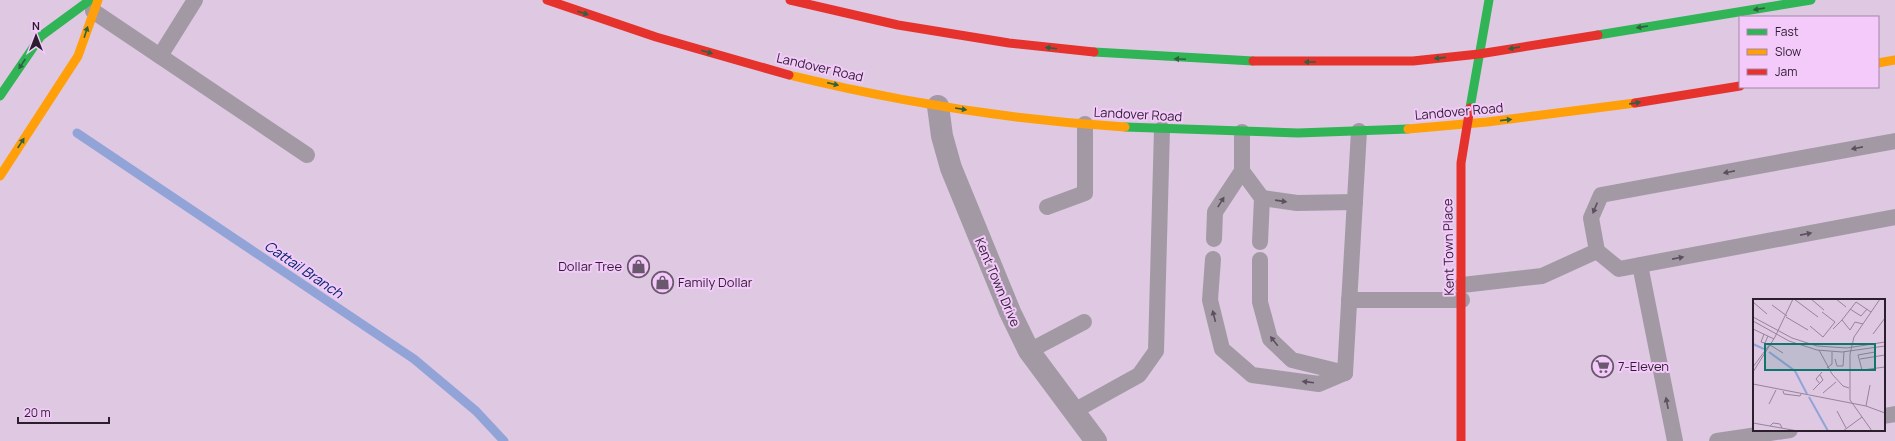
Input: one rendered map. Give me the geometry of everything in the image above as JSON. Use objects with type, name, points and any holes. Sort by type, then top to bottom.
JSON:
[{"type":"main road","name":"Landover Road","points":[[547,0],[671,42],[733,60],[892,97],[938,106],[993,114],[1085,124],[1162,129],[1296,133],[1467,125],[1588,111],[1739,86]]},
{"type":"main road","points":[[790,0],[898,25],[952,35],[1009,43],[1117,55],[1286,62],[1413,61],[1479,54],[1811,0]]},
{"type":"main road","name":"Kent Town Place","points":[[1461,441],[1462,293],[1460,169],[1489,0]]},
{"type":"main road","points":[[0,96],[41,36],[94,4]]},
{"type":"main road","points":[[0,176],[78,56],[94,4]]},
{"type":"main road","points":[[1879,63],[1895,60]]},
{"type":"street","name":"Kent Town Drive","points":[[938,106],[942,136],[951,168],[1010,312],[1029,351],[1096,441]]},
{"type":"lane","points":[[160,56],[195,0]]},
{"type":"lane","points":[[94,4],[160,56],[307,156]]},
{"type":"lane","points":[[1047,207],[1085,193],[1085,124]]},
{"type":"lane","points":[[1074,411],[1139,376],[1156,351],[1162,129]]},
{"type":"lane","points":[[1345,373],[1359,131]]},
{"type":"lane","points":[[1214,239],[1215,212],[1242,171],[1242,132]]},
{"type":"lane","points":[[1895,141],[1601,195],[1591,218],[1597,251],[1619,269],[1895,217]]},
{"type":"lane","points":[[1242,171],[1262,198],[1260,242]]},
{"type":"lane","points":[[1262,198],[1298,203],[1355,202]]},
{"type":"lane","points":[[1349,300],[1462,293],[1542,276],[1597,251]]},
{"type":"lane","points":[[1213,259],[1210,300],[1222,349],[1252,376],[1319,384],[1345,373]]},
{"type":"lane","points":[[1260,260],[1260,302],[1270,339],[1292,360],[1345,373]]},
{"type":"lane","points":[[1640,265],[1675,441]]},
{"type":"lane","points":[[1029,351],[1084,322]]},
{"type":"lane","points":[[1885,416],[1895,414]]},
{"type":"lane","points":[[1717,441],[1783,431]]},
{"type":"waterway","name":"Cattail Branch","points":[[77,133],[414,359],[476,411],[504,441]]},
{"type":"traffic: fast","points":[[0,96],[41,36],[90,0]]},
{"type":"traffic: fast","points":[[1470,108],[1489,0]]},
{"type":"traffic: fast","points":[[1598,35],[1811,0]]},
{"type":"traffic: fast","points":[[1094,52],[1253,61]]},
{"type":"traffic: fast","points":[[1125,127],[1298,133],[1408,129]]},
{"type":"traffic: slow","points":[[0,176],[78,56],[98,0]]},
{"type":"traffic: slow","points":[[1879,63],[1895,60]]},
{"type":"traffic: slow","points":[[789,75],[872,94],[998,115],[1125,127]]},
{"type":"traffic: slow","points":[[1408,129],[1487,122],[1635,103]]},
{"type":"traffic: jam","points":[[547,0],[656,37],[789,75]]},
{"type":"traffic: jam","points":[[790,0],[898,25],[1009,43],[1094,52]]},
{"type":"traffic: jam","points":[[1253,61],[1413,61],[1479,54],[1598,35]]},
{"type":"traffic: jam","points":[[1635,103],[1739,86]]},
{"type":"traffic: jam","points":[[1461,441],[1461,163],[1470,108]]},
{"type":"place","name":"Dollar Tree","points":[[638,266]]},
{"type":"place","name":"Family Dollar","points":[[663,282]]},
{"type":"place","name":"7-Eleven","points":[[1603,366]]}]
